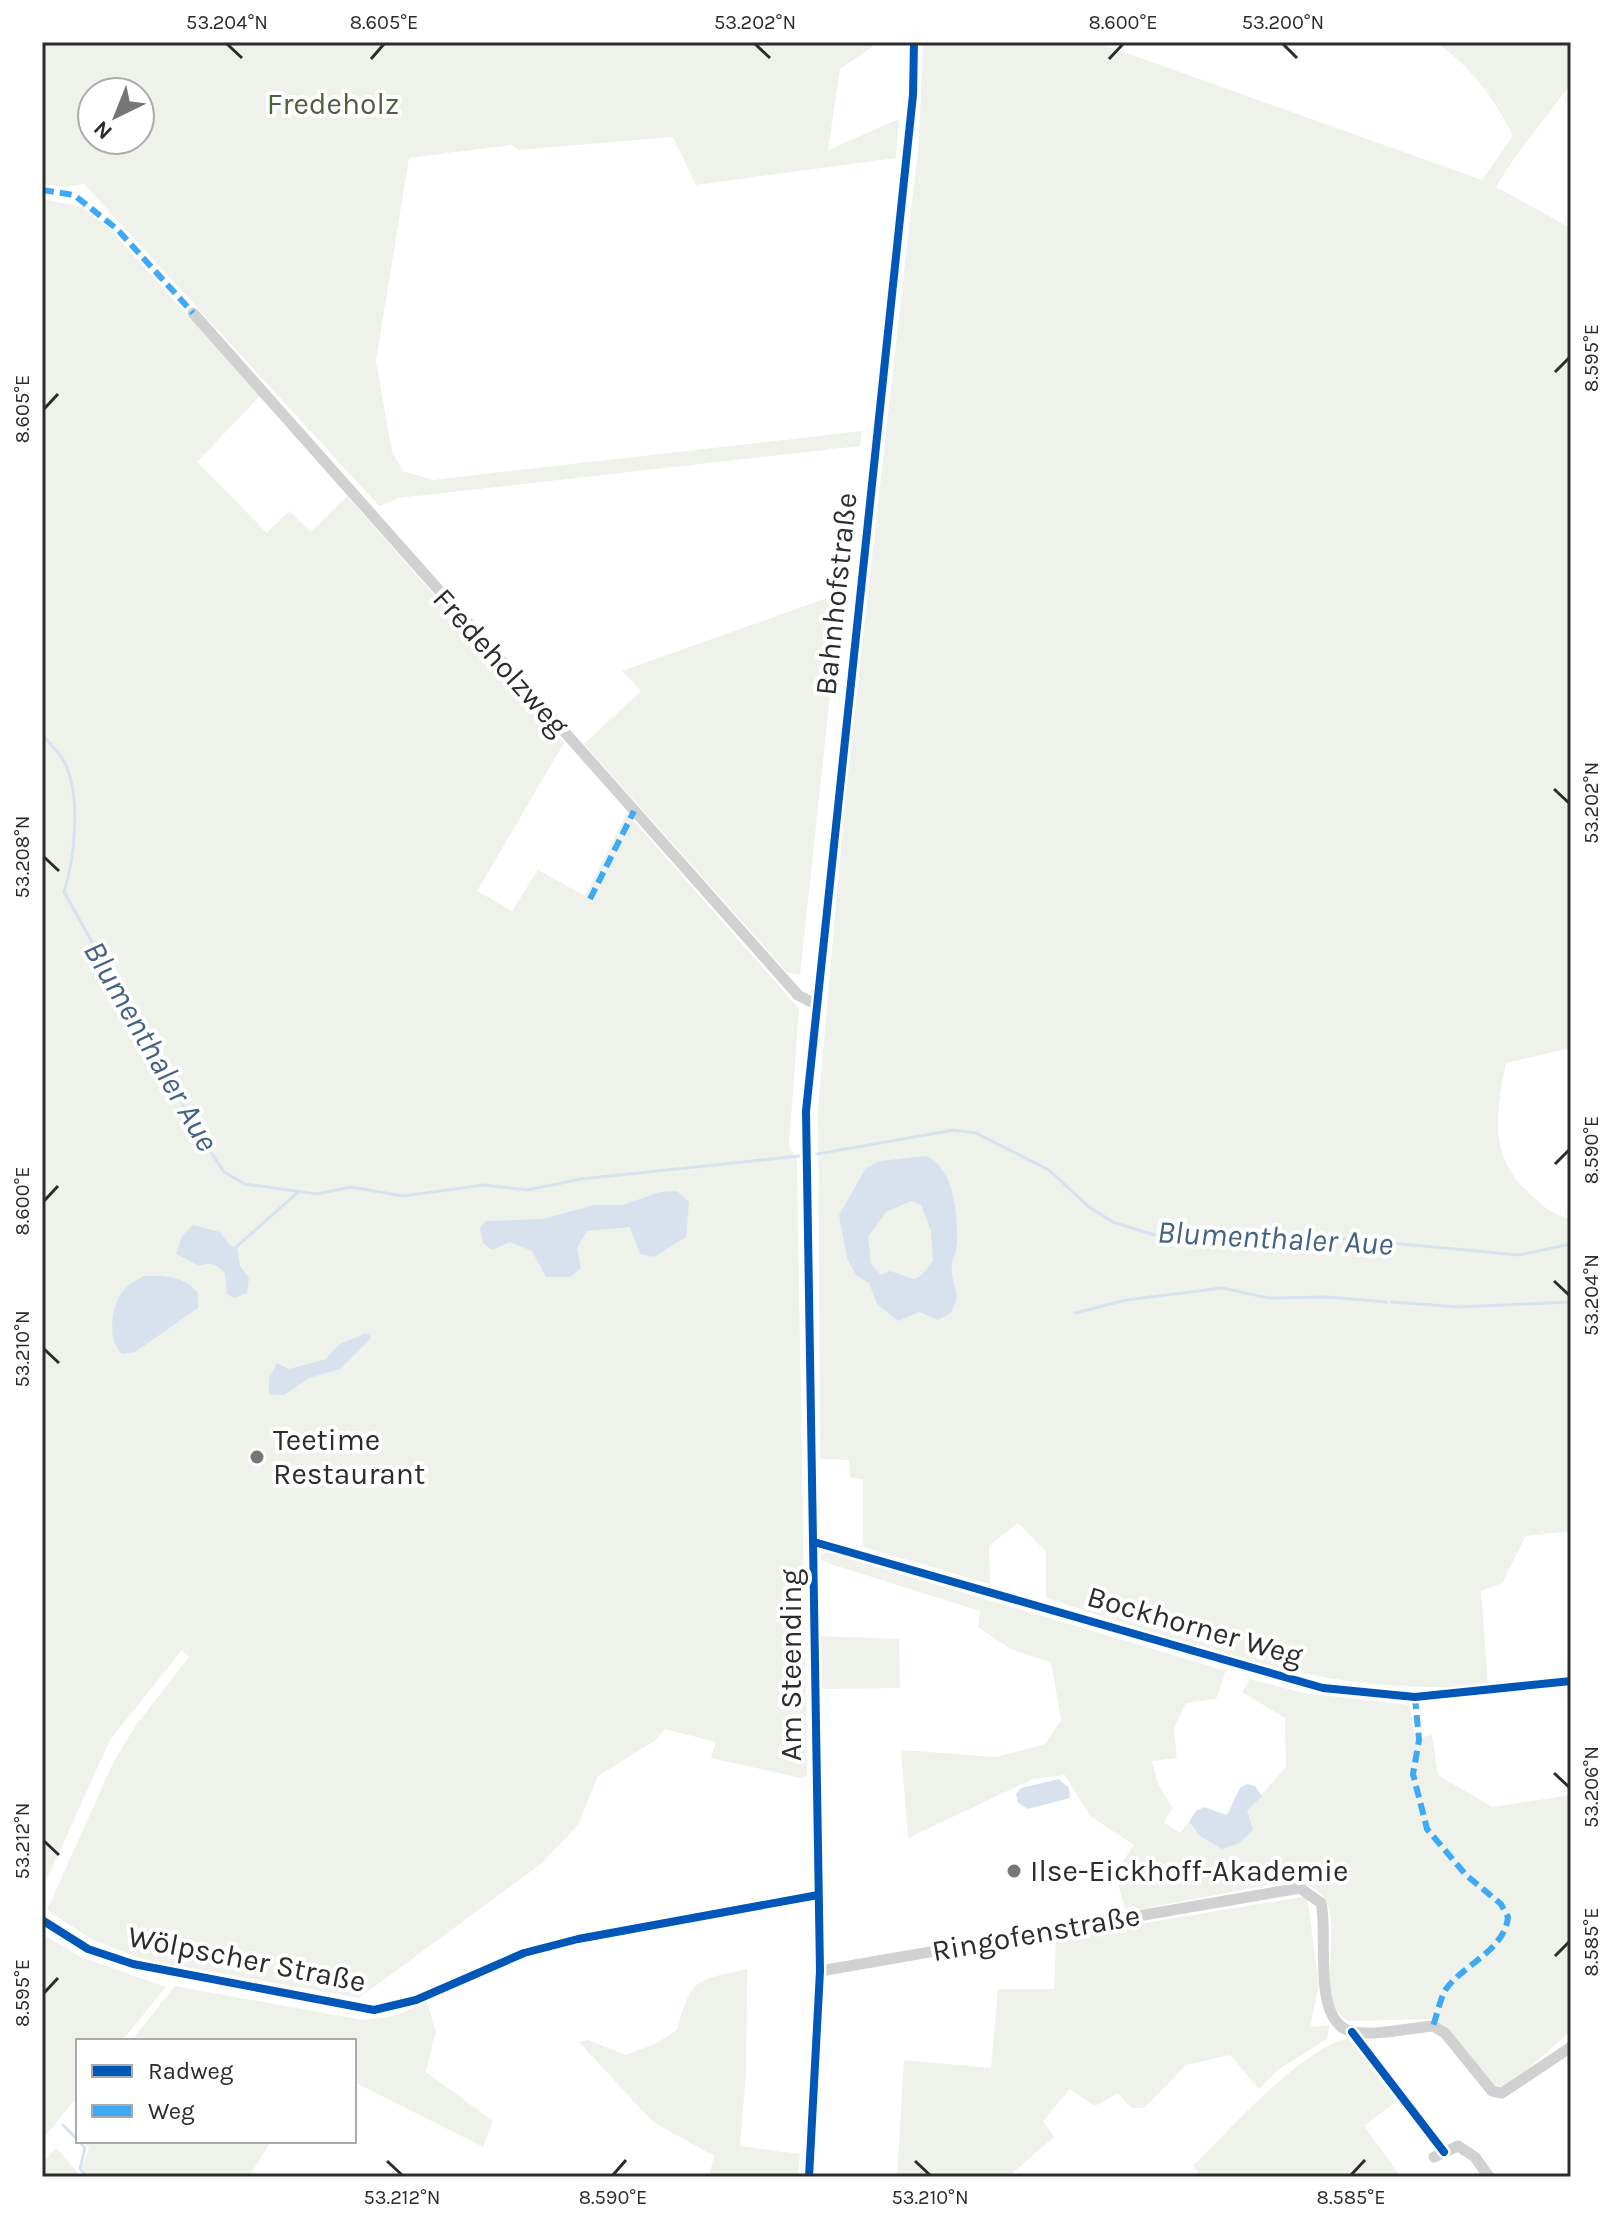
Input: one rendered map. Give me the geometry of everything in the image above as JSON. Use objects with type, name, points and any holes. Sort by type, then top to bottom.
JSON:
[{"type":"street","name":"Bahnhofstraße","points":[[806,1152],[815,1004],[905,174],[914,42]]},
{"type":"street","name":"Fredeholzweg","points":[[193,313],[798,995],[815,1004]]},
{"type":"street","name":"Am Steending","points":[[806,1152],[820,1971],[809,2177]]},
{"type":"street","name":"Bockhorner Weg","points":[[814,1542],[1323,1688],[1415,1697],[1571,1681]]},
{"type":"street","name":"Ringofenstraße","points":[[820,1971],[1300,1888],[1321,1903],[1325,1919],[1326,2005],[1334,2020],[1352,2032],[1433,2026],[1445,2033],[1492,2091],[1502,2093],[1571,2047]]},
{"type":"street","name":"Wölpscher Straße","points":[[42,1920],[88,1949],[133,1964],[374,2010],[416,2000],[524,1953],[578,1939],[818,1895]]},
{"type":"street","points":[[1434,2157],[1458,2146],[1475,2157],[1489,2177]]},
{"type":"green space","name":"Fredeholz","points":[[42,42],[879,42],[840,69],[828,150],[899,119],[896,158],[696,185],[673,137],[519,150],[512,145],[409,158],[376,361],[392,452],[403,471],[432,480],[862,431],[860,446],[399,498],[379,506],[84,184],[64,187],[42,184]]},
{"type":"green space","points":[[923,42],[1096,42],[1482,180],[1513,136],[1480,84],[1459,61],[1435,42],[1571,42],[1571,84],[1496,187],[1571,228],[1571,1048],[1506,1063],[1498,1132],[1507,1164],[1516,1179],[1548,1209],[1571,1219],[1571,1531],[1526,1536],[1502,1583],[1481,1591],[1488,1684],[1431,1687],[1375,1684],[1319,1676],[1209,1650],[1046,1598],[1046,1552],[1018,1523],[989,1546],[990,1584],[863,1547],[863,1479],[850,1478],[849,1460],[820,1459],[818,1108],[847,780],[919,139]]},
{"type":"green space","points":[[42,199],[82,207],[109,228],[260,396],[197,462],[267,533],[289,511],[311,532],[347,496],[564,743],[477,891],[512,911],[538,870],[585,896],[627,813],[799,1009],[789,1145],[797,1162],[807,1776],[801,1778],[711,1758],[716,1742],[665,1729],[656,1740],[598,1776],[578,1825],[541,1864],[359,1998],[145,1960],[93,1940],[47,1910],[114,1761],[136,1725],[189,1657],[182,1650],[110,1740],[42,1890]]},
{"type":"green space","points":[[841,593],[800,975],[787,972],[584,744],[641,691],[622,671]]},
{"type":"green space","points":[[827,1552],[1226,1671],[1216,1699],[1186,1703],[1174,1728],[1177,1758],[1152,1761],[1158,1784],[1172,1808],[1164,1822],[1180,1833],[1189,1822],[1193,1829],[1247,1811],[1286,1767],[1285,1718],[1242,1692],[1250,1679],[1303,1693],[1410,1705],[1415,1739],[1432,1735],[1438,1775],[1492,1807],[1571,1795],[1571,2031],[1507,2087],[1492,2084],[1447,2028],[1433,2019],[1348,2021],[1334,2007],[1330,1996],[1332,1940],[1328,1906],[1320,1893],[1306,1885],[1284,1882],[1126,1912],[1115,1873],[1134,1845],[1090,1816],[1065,1775],[1033,1779],[908,1838],[901,1750],[996,1757],[1045,1744],[1061,1720],[1051,1662],[1012,1650],[978,1627],[980,1611],[821,1561],[821,1555]]},
{"type":"green space","points":[[821,1636],[899,1639],[900,1688],[822,1689]]},
{"type":"green space","points":[[1307,1896],[1319,1985],[1310,2027],[1330,2025],[1327,2039],[1279,2069],[1259,2089],[1230,2055],[1186,2065],[1144,2108],[1131,2108],[1118,2093],[1095,2106],[1070,2089],[1043,2121],[1054,2137],[1008,2177],[897,2177],[904,2060],[991,2068],[998,1989],[1054,1989],[1056,1938]]},
{"type":"green space","points":[[42,1934],[81,1957],[166,1987],[124,2039],[76,2039],[76,2098],[42,2140]]},
{"type":"green space","points":[[747,1969],[746,2073],[740,2146],[800,2154],[798,2177],[709,2177],[714,2156],[653,2122],[579,2042],[588,2040],[626,2055],[657,2043],[677,2030],[687,2000],[698,1984]]},
{"type":"green space","points":[[175,1986],[362,2020],[394,2016],[427,2002],[436,2031],[426,2072],[493,2121],[483,2147],[356,2083],[356,2039],[133,2039]]},
{"type":"green space","points":[[1353,2038],[1399,2099],[1364,2126],[1401,2177],[1202,2177],[1193,2166],[1268,2091],[1313,2055],[1334,2043]]},
{"type":"green space","points":[[85,2143],[270,2143],[249,2177],[90,2177],[82,2168],[89,2148]]},
{"type":"green space","points":[[56,2148],[82,2177],[42,2177],[42,2164]]},
{"type":"shaded area","points":[[926,1156],[943,1170],[948,1181],[957,1219],[957,1243],[952,1262],[956,1296],[952,1310],[938,1320],[919,1312],[898,1321],[877,1304],[869,1283],[856,1275],[847,1258],[839,1215],[866,1168],[880,1161]],"holes":[[[911,1201],[921,1205],[931,1231],[933,1260],[922,1275],[914,1279],[890,1271],[881,1275],[871,1264],[868,1237],[886,1212]]]},
{"type":"shaded area","points":[[677,1191],[689,1202],[686,1237],[654,1257],[640,1254],[630,1227],[587,1231],[577,1248],[581,1268],[570,1277],[546,1277],[532,1251],[510,1242],[492,1250],[483,1243],[480,1228],[486,1221],[543,1219],[594,1205],[623,1205],[660,1192]]},
{"type":"shaded area","points":[[193,1225],[220,1232],[230,1246],[237,1247],[240,1266],[249,1278],[247,1293],[234,1298],[227,1294],[225,1273],[219,1268],[210,1264],[199,1266],[176,1254],[182,1236]]},
{"type":"shaded area","points":[[144,1276],[166,1276],[186,1283],[198,1293],[198,1308],[135,1352],[122,1354],[114,1341],[112,1324],[115,1306],[124,1289]]},
{"type":"shaded area","points":[[366,1333],[372,1337],[340,1369],[309,1378],[284,1395],[269,1394],[269,1378],[277,1363],[289,1369],[326,1359],[338,1345]]},
{"type":"shaded area","points":[[1059,1779],[1069,1788],[1070,1798],[1028,1809],[1018,1803],[1016,1794],[1021,1788]]},
{"type":"shaded area","points":[[1247,1784],[1255,1786],[1262,1796],[1247,1811],[1253,1830],[1238,1844],[1222,1849],[1200,1836],[1189,1822],[1196,1811],[1204,1807],[1227,1815],[1240,1788]]},
{"type":"waterway","name":"Blumenthaler Aue","points":[[42,734],[65,763],[73,793],[75,828],[64,892],[201,1137],[224,1172],[245,1184],[317,1194],[351,1187],[403,1196],[484,1185],[527,1190],[581,1179],[799,1156]]},
{"type":"waterway","name":"Blumenthaler Aue","points":[[817,1154],[954,1130],[976,1133],[1049,1170],[1089,1207],[1113,1222],[1158,1236],[1285,1233],[1519,1255],[1571,1244]]},
{"type":"waterway","points":[[234,1249],[297,1193]]},
{"type":"waterway","points":[[1075,1313],[1126,1300],[1222,1288],[1269,1298],[1328,1297],[1386,1302]]},
{"type":"waterway","points":[[1392,1302],[1459,1307],[1571,1302]]},
{"type":"waterway","points":[[63,2125],[76,2138]]},
{"type":"waterway","points":[[81,2143],[85,2148],[80,2169],[88,2177]]},
{"type":"marked path","points":[[42,190],[74,195],[117,229],[193,313]]},
{"type":"marked path","points":[[590,899],[634,811]]},
{"type":"marked path","points":[[1415,1697],[1419,1740],[1413,1774],[1427,1829],[1466,1875],[1501,1904],[1508,1917],[1505,1929],[1492,1948],[1446,1989],[1433,2026]]},
{"type":"cycle path","points":[[809,2177],[820,1971],[806,1111],[913,95],[914,42]]},
{"type":"cycle path","points":[[814,1542],[1323,1688],[1415,1697],[1571,1681]]},
{"type":"cycle path","points":[[42,1920],[88,1949],[133,1964],[374,2010],[416,2000],[524,1953],[578,1939],[818,1895]]},
{"type":"cycle path","points":[[1352,2032],[1444,2152]]},
{"type":"place","name":"Teetime Restaurant","points":[[257,1457]]},
{"type":"place","name":"Ilse-Eickhoff-Akademie","points":[[1014,1871]]}]
